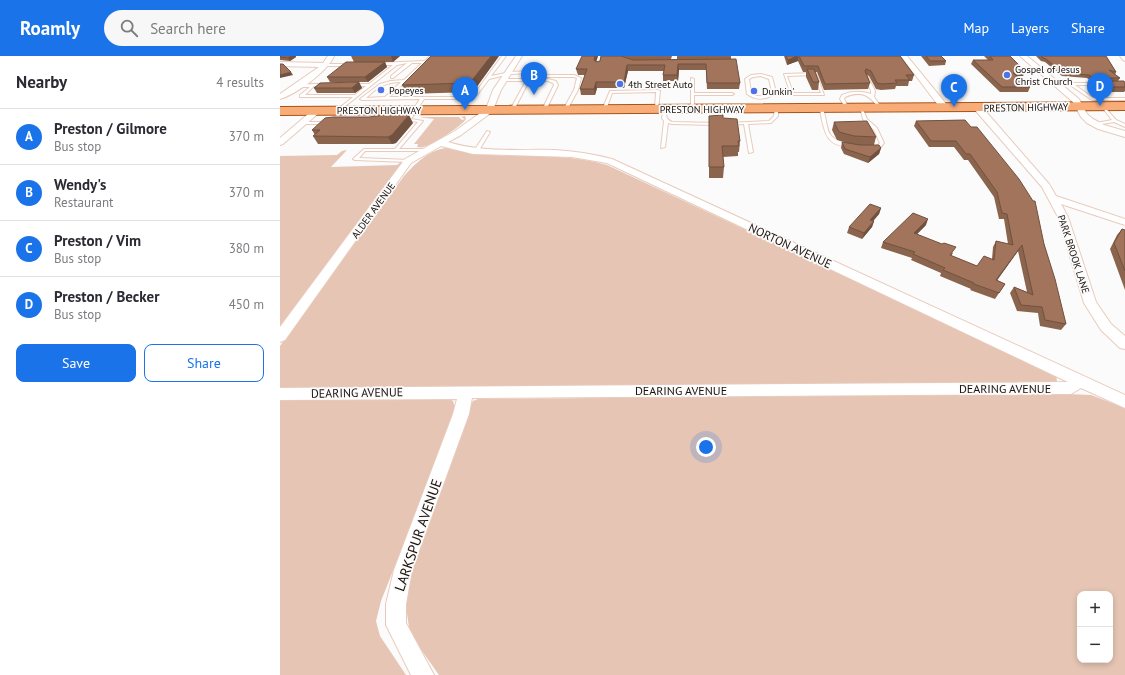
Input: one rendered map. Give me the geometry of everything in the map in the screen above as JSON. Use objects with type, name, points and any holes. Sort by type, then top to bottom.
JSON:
[{"type":"main road","name":"PRESTON HIGHWAY","points":[[280,111],[379,112],[400,106],[414,110],[604,110],[692,108],[762,103],[776,108],[822,104],[847,108],[1125,106]]},
{"type":"street","points":[[280,97],[298,86],[325,65],[331,59],[331,56]]},
{"type":"street","points":[[489,110],[496,90],[519,56]]},
{"type":"street","points":[[904,56],[944,107]]},
{"type":"street","points":[[1023,56],[1076,101],[1084,115],[1097,124],[1125,134]]},
{"type":"street","points":[[280,64],[325,65]]},
{"type":"street","name":"PARK BROOK LANE","points":[[978,108],[1046,186],[1063,217],[1090,303],[1106,327],[1125,344]]},
{"type":"street","name":"ALDER AVENUE","points":[[280,337],[408,161],[458,133],[489,110]]},
{"type":"street","points":[[280,142],[316,111]]},
{"type":"street","name":"NORTON AVENUE","points":[[441,143],[454,148],[494,153],[573,154],[609,161],[1125,402]]},
{"type":"street","points":[[1053,198],[1125,222]]},
{"type":"street","name":"DEARING AVENUE","points":[[280,394],[1071,388],[1080,381]]},
{"type":"street","name":"LARKSPUR AVENUE","points":[[423,675],[396,625],[395,616],[397,594],[403,570],[461,414],[466,392]]},
{"type":"lane","points":[[345,111],[356,96],[394,65],[402,62],[410,56]]},
{"type":"lane","points":[[386,98],[432,56]]},
{"type":"lane","points":[[363,99],[468,98],[476,94],[504,56]]},
{"type":"lane","points":[[325,65],[354,64],[354,60]]},
{"type":"lane","points":[[402,62],[425,62]]},
{"type":"lane","points":[[392,77],[411,62]]},
{"type":"lane","points":[[375,64],[405,66]]},
{"type":"lane","points":[[487,78],[506,77],[534,72],[542,76],[574,76],[579,78],[576,90],[565,110]]},
{"type":"lane","points":[[815,74],[823,94],[819,94],[792,94],[785,75],[815,74]]},
{"type":"lane","points":[[761,75],[771,78],[774,92],[762,103],[756,97],[749,94],[748,77],[761,75]]},
{"type":"lane","points":[[379,77],[409,77]]},
{"type":"lane","points":[[487,78],[506,77],[528,80],[552,80],[556,85],[544,110]]},
{"type":"lane","points":[[866,77],[873,91],[872,97]]},
{"type":"lane","points":[[692,79],[692,108]]},
{"type":"lane","points":[[512,110],[528,80]]},
{"type":"lane","points":[[302,123],[345,111],[384,82],[404,81]]},
{"type":"lane","points":[[1056,84],[1125,84]]},
{"type":"lane","points":[[1071,84],[1092,99],[1125,99]]},
{"type":"lane","points":[[314,85],[301,96],[356,96]]},
{"type":"lane","points":[[298,86],[329,85],[327,87]]},
{"type":"lane","points":[[342,85],[370,85]]},
{"type":"lane","points":[[604,110],[611,92],[658,91],[661,109],[666,121],[662,147]]},
{"type":"lane","points":[[692,94],[732,94]]},
{"type":"lane","points":[[819,94],[826,124],[827,136],[829,139],[836,143],[856,146]]},
{"type":"lane","points":[[847,108],[842,99],[843,96],[848,94],[863,94],[872,97],[880,108]]},
{"type":"lane","points":[[400,106],[407,98]]},
{"type":"lane","points":[[396,150],[421,121],[408,120],[423,98]]},
{"type":"lane","points":[[1103,106],[1115,121],[1125,126]]},
{"type":"lane","points":[[666,121],[683,124],[746,124],[770,122],[776,116],[776,108]]},
{"type":"lane","points":[[861,108],[868,123],[876,129],[882,143],[877,148],[862,148]]},
{"type":"lane","points":[[1097,124],[1115,121]]},
{"type":"lane","points":[[861,124],[868,123]]},
{"type":"lane","points":[[746,124],[751,152]]},
{"type":"lane","points":[[826,124],[833,124]]},
{"type":"lane","points":[[476,151],[488,132]]},
{"type":"lane","points":[[408,161],[355,159],[364,150],[428,150]]},
{"type":"shaded area","points":[[465,116],[466,119],[464,122],[433,143],[422,147],[417,147],[418,144],[414,144],[434,119],[419,117],[459,117],[462,120],[465,119],[461,117]]},
{"type":"shaded area","points":[[446,148],[486,155],[578,159],[607,165],[1056,375],[1057,381],[1054,384],[280,389],[280,346],[293,327],[404,176],[418,162],[428,155],[440,149]]},
{"type":"shaded area","points":[[347,150],[331,167],[397,165],[401,162],[405,162],[280,328],[280,156],[337,155],[342,151]]},
{"type":"shaded area","points":[[1067,394],[1091,395],[1125,408],[1125,675],[439,675],[410,634],[406,607],[410,576],[429,518],[473,401],[478,399]]},
{"type":"shaded area","points":[[448,398],[453,401],[455,407],[439,455],[381,601],[376,621],[380,636],[406,675],[280,675],[280,400]]},
{"type":"building","points":[[280,56],[291,56],[288,58]]},
{"type":"building","points":[[431,56],[491,56],[470,83],[402,85]]},
{"type":"building","points":[[582,56],[595,56],[594,60],[596,62],[600,61],[601,56],[621,56],[633,60],[736,59],[740,83],[707,83],[706,64],[678,64],[677,75],[663,75],[665,65],[627,65],[624,82],[596,82],[594,89],[580,89],[587,69],[576,69]]},
{"type":"building","points":[[786,56],[797,56],[788,60]]},
{"type":"building","points":[[799,56],[900,56],[914,75],[906,75],[910,80],[895,80],[897,83],[882,84],[877,83],[871,71],[866,69],[865,71],[870,83],[825,84],[818,66],[804,66]]},
{"type":"building","points":[[926,56],[941,56],[946,61],[930,61]]},
{"type":"building","points":[[990,56],[1010,56],[1025,71],[1013,73],[1030,87],[1002,87],[973,60],[993,60]]},
{"type":"building","points":[[1041,56],[1106,56],[1116,72],[1109,70],[1120,78],[1094,78],[1089,75],[1063,73]]},
{"type":"building","points":[[346,62],[385,62],[365,77],[327,77]]},
{"type":"building","points":[[280,64],[283,64],[291,72],[280,75]]},
{"type":"building","points":[[807,69],[814,69],[819,82],[813,82]]},
{"type":"building","points":[[1102,81],[1124,81],[1125,87],[1111,87]]},
{"type":"building","points":[[359,82],[352,88],[314,88],[320,83]]},
{"type":"building","points":[[392,114],[409,115],[392,135],[388,137],[313,136],[320,130],[312,130],[325,118],[369,117]]},
{"type":"building","points":[[723,115],[723,118],[737,119],[740,141],[738,141],[739,146],[722,146],[724,167],[709,167],[709,116]]},
{"type":"building","points":[[965,120],[971,127],[977,127],[1019,179],[1033,201],[1035,201],[1044,244],[1055,279],[1066,324],[1045,320],[1042,307],[1021,305],[1014,287],[1033,295],[1022,245],[996,280],[1005,284],[999,293],[943,270],[945,268],[913,254],[915,252],[883,242],[913,213],[928,219],[914,233],[942,244],[944,243],[956,247],[950,255],[977,266],[984,256],[994,260],[996,241],[1013,245],[1007,214],[1002,213],[997,192],[970,154],[966,154],[956,141],[931,141],[916,121]]},
{"type":"building","points":[[867,121],[876,137],[854,136],[839,132],[834,122]]},
{"type":"building","points":[[842,142],[860,145],[879,145],[881,148],[870,157],[845,149]]},
{"type":"building","points":[[870,204],[881,208],[870,220],[874,221],[864,233],[849,227]]},
{"type":"building","points":[[1122,229],[1125,230],[1125,271],[1114,243]]},
{"type":"place","name":"Gospel of Jesus Christ Church","points":[[1007,75]]},
{"type":"place","name":"4th Street Auto","points":[[620,84]]},
{"type":"place","name":"Popeyes","points":[[381,90]]},
{"type":"place","name":"Dunkin'","points":[[754,91]]},
{"type":"place","name":"Wendy's","points":[[534,95]]},
{"type":"place","name":"Preston / Becker","points":[[1100,106]]},
{"type":"place","name":"Preston / Vim","points":[[954,107]]},
{"type":"place","name":"Preston / Gilmore","points":[[465,110]]}]
